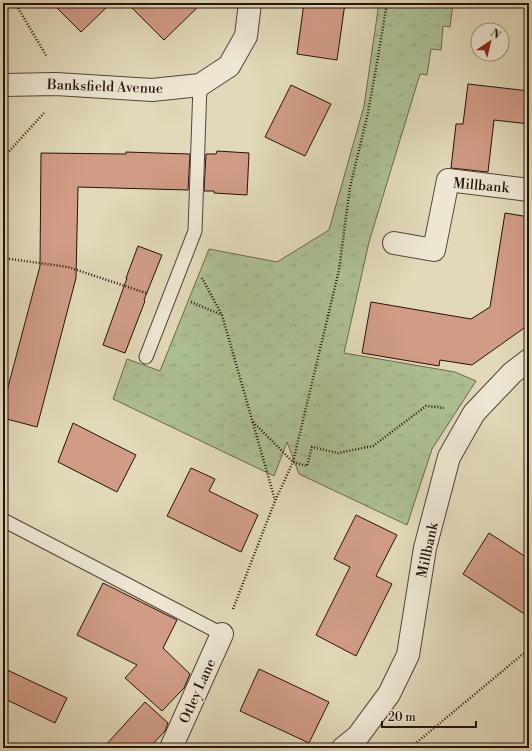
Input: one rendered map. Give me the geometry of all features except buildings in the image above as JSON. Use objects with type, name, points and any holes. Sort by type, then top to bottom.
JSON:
[{"type":"street","name":"Banksfield Avenue","points":[[3,85],[56,84],[152,90],[200,85],[229,66],[246,36],[250,3]]},
{"type":"street","name":"Millbank","points":[[394,243],[434,250],[448,180],[529,190]]},
{"type":"street","name":"Millbank","points":[[343,748],[358,736],[389,694],[408,655],[425,548],[449,456],[474,413],[512,373],[529,360]]},
{"type":"street","name":"Otley Lane","points":[[171,748],[222,634]]},
{"type":"lane","points":[[146,357],[195,231],[200,85]]},
{"type":"lane","points":[[3,520],[222,634]]},
{"type":"path","points":[[3,158],[57,99],[56,72],[15,3]]},
{"type":"path","points":[[222,634],[275,501],[293,462],[339,270],[350,187],[368,113],[387,3]]},
{"type":"path","points":[[187,251],[222,315],[275,501]]},
{"type":"path","points":[[3,258],[68,266],[222,315]]},
{"type":"path","points":[[253,422],[293,462],[307,466],[312,447],[338,453],[373,446],[426,406],[474,413]]},
{"type":"path","points":[[410,748],[529,649]]},
{"type":"green space","points":[[379,3],[453,3],[450,27],[443,26],[441,50],[431,49],[427,75],[420,74],[369,242],[344,353],[455,372],[476,381],[432,449],[407,525],[299,474],[287,442],[274,476],[113,399],[127,359],[160,371],[209,249],[277,262],[329,230],[364,106]]}]
